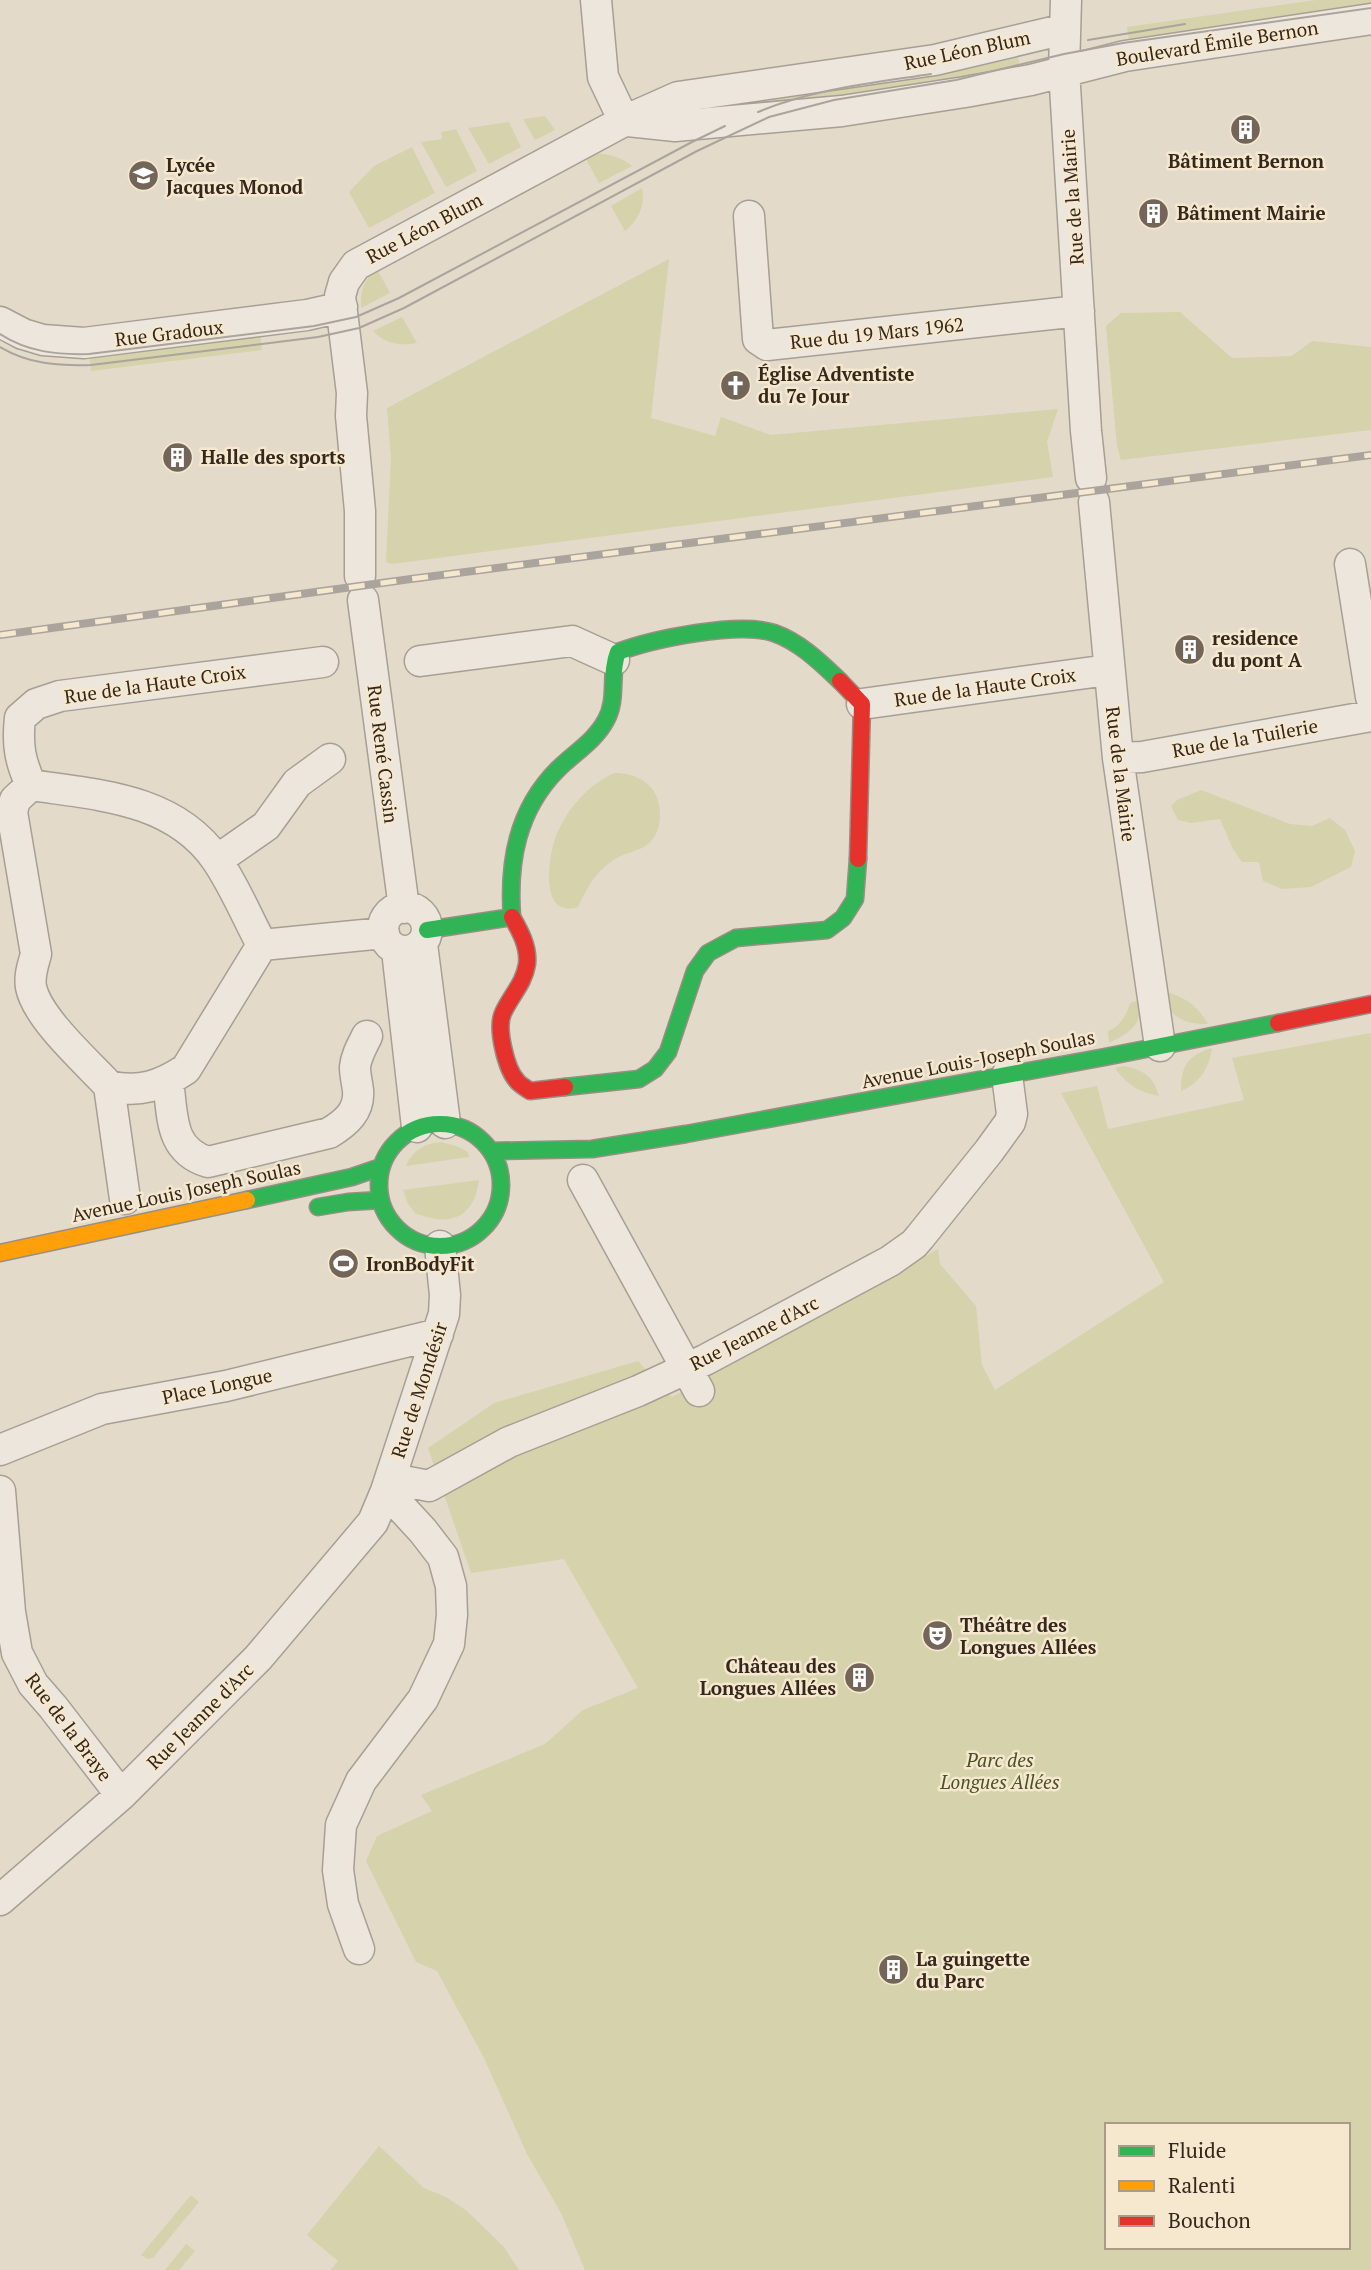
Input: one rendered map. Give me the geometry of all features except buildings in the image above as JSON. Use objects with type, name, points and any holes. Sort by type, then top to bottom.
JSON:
[{"type":"main road","points":[[734,628],[755,628],[775,633],[792,643],[827,669],[862,704],[858,877],[855,899],[844,918],[827,930],[736,938],[708,953],[695,971],[668,1052],[655,1069],[639,1079],[530,1091],[517,1083],[506,1053],[500,1020],[522,981],[527,959],[524,940],[512,917],[510,869],[524,817],[534,797],[551,776],[600,730],[608,718],[612,701],[611,677],[618,652],[734,628]]},
{"type":"main road","points":[[407,939],[512,917]]},
{"type":"main road","name":"Avenue Louis-Joseph Soulas","points":[[592,1149],[1007,1075],[1371,1004]]},
{"type":"main road","points":[[431,1125],[475,1135],[491,1151],[501,1181],[494,1214],[474,1236],[440,1246],[414,1240],[400,1231],[388,1217],[381,1200],[381,1167],[394,1144],[404,1134],[431,1125]]},
{"type":"main road","points":[[491,1151],[592,1149]]},
{"type":"main road","points":[[542,1167],[592,1149]]},
{"type":"main road","name":"Avenue Louis Joseph Soulas","points":[[0,1252],[352,1177],[381,1167]]},
{"type":"main road","points":[[501,1181],[520,1175]]},
{"type":"main road","points":[[304,1210],[348,1202],[381,1200]]},
{"type":"street","points":[[596,0],[603,77],[624,121]]},
{"type":"street","name":"Rue Léon Blum","points":[[343,295],[356,265],[375,253],[624,121],[678,97],[935,60],[1066,15]]},
{"type":"street","name":"Rue de la Mairie","points":[[1066,15],[1064,70],[1079,311],[1108,670],[1118,758],[1160,1046]]},
{"type":"street","name":"Boulevard Émile Bernon","points":[[1064,70],[1125,56],[1371,19]]},
{"type":"street","name":"Rue Léon Blum","points":[[624,121],[676,126],[842,111],[965,92],[1064,70]]},
{"type":"street","name":"Rue du 19 Mars 1962","points":[[749,216],[758,339],[767,345],[1079,311]]},
{"type":"street","name":"Rue Gradoux","points":[[0,322],[23,334],[43,340],[84,343],[307,315],[343,295]]},
{"type":"street","name":"Rue René Cassin","points":[[343,295],[360,511],[361,588],[404,908],[418,912],[423,917],[407,939]]},
{"type":"street","points":[[1350,564],[1371,697]]},
{"type":"street","points":[[420,661],[572,640],[614,660]]},
{"type":"street","name":"Rue de la Haute Croix","points":[[31,785],[23,768],[18,743],[20,718],[36,704],[60,696],[323,662]]},
{"type":"street","name":"Rue de la Haute Croix","points":[[862,704],[1108,670]]},
{"type":"street","name":"Rue de la Tuilerie","points":[[1118,758],[1142,757],[1371,716]]},
{"type":"street","points":[[217,860],[266,826],[298,783],[331,759]]},
{"type":"street","points":[[125,1199],[109,1086],[44,1014],[31,986],[31,972],[36,954],[12,812],[15,800],[31,785],[121,798],[163,813],[182,824],[202,841],[217,860],[262,945]]},
{"type":"street","points":[[262,945],[407,939],[431,1125]]},
{"type":"street","points":[[109,1086],[146,1089],[168,1082],[186,1069],[262,945]]},
{"type":"street","points":[[168,1082],[177,1138],[193,1157],[208,1162],[329,1133],[346,1123],[357,1102],[355,1068],[367,1036]]},
{"type":"street","name":"Rue Jeanne d'Arc","points":[[0,1900],[121,1795],[258,1658],[373,1522],[390,1495],[429,1486],[509,1442],[638,1391],[692,1380],[914,1244],[1010,1122],[1012,1114],[1007,1075]]},
{"type":"street","points":[[583,1180],[692,1380]]},
{"type":"street","name":"Rue de Mondésir","points":[[390,1495],[444,1314],[445,1295],[440,1246]]},
{"type":"street","name":"Place Longue","points":[[0,1450],[102,1409],[226,1386],[438,1334]]},
{"type":"street","name":"Rue de la Braye","points":[[0,1491],[10,1612],[17,1653],[33,1684],[121,1795]]},
{"type":"street","points":[[359,1949],[343,1904],[338,1870],[341,1825],[361,1781],[423,1699],[449,1644],[452,1615],[450,1586],[443,1558],[390,1495]]},
{"type":"green space","points":[[1316,0],[1371,0],[1371,13],[1130,48],[1127,27]]},
{"type":"green space","points":[[1016,50],[1022,75],[917,94],[760,104],[792,93]]},
{"type":"green space","points":[[545,116],[555,130],[535,140],[523,119]]},
{"type":"green space","points":[[509,122],[521,147],[489,164],[468,128]]},
{"type":"green space","points":[[456,129],[477,171],[446,187],[421,142],[442,139],[441,132]]},
{"type":"green space","points":[[412,147],[435,193],[369,228],[349,192],[374,166]]},
{"type":"green space","points":[[593,154],[614,156],[632,166],[599,183],[585,157]]},
{"type":"green space","points":[[642,188],[640,212],[625,231],[611,206]]},
{"type":"green space","points":[[669,259],[651,418],[715,436],[721,417],[771,435],[1058,409],[1047,442],[1053,477],[392,564],[386,562],[391,458],[387,408]]},
{"type":"green space","points":[[377,269],[390,293],[361,308],[364,286]]},
{"type":"green space","points":[[1180,312],[1232,358],[1292,356],[1312,341],[1371,347],[1371,430],[1121,460],[1117,446],[1106,326],[1121,313]]},
{"type":"green space","points":[[402,317],[417,343],[393,343],[373,331]]},
{"type":"green space","points":[[260,328],[262,350],[91,371],[89,349]]},
{"type":"green space","points":[[614,773],[634,776],[651,787],[660,810],[659,826],[646,846],[615,859],[601,870],[578,907],[566,908],[557,904],[549,884],[556,836],[579,799]]},
{"type":"green space","points":[[1201,790],[1290,824],[1312,826],[1330,818],[1345,830],[1355,851],[1351,867],[1311,887],[1282,889],[1263,881],[1259,862],[1242,862],[1220,819],[1191,823],[1178,820],[1171,806],[1177,800]]},
{"type":"green space","points":[[1170,993],[1192,1004],[1208,1024],[1192,1023],[1178,1018],[1168,1008],[1161,994]]},
{"type":"green space","points":[[1139,1000],[1139,1016],[1133,1028],[1109,1043],[1108,1031],[1122,1020],[1130,1003]]},
{"type":"green space","name":"Parc des Longues Allées","points":[[1371,1033],[1371,2270],[585,2270],[561,2213],[527,2154],[484,2058],[437,1971],[416,1962],[366,1861],[377,1836],[432,1811],[421,1795],[545,1744],[583,1710],[638,1688],[564,1559],[471,1573],[428,1448],[494,1403],[638,1361],[672,1397],[709,1377],[701,1351],[896,1273],[938,1249],[940,1264],[976,1306],[982,1365],[995,1390],[1164,1282],[1061,1093],[1097,1086],[1108,1129],[1244,1100],[1232,1058]]},
{"type":"green space","points":[[1212,1048],[1209,1062],[1202,1074],[1193,1084],[1181,1091],[1184,1068],[1197,1054]]},
{"type":"green space","points":[[1125,1066],[1147,1075],[1159,1096],[1139,1090],[1124,1079],[1115,1068]]},
{"type":"green space","points":[[441,1142],[459,1147],[468,1152],[469,1157],[406,1166],[420,1149]]},
{"type":"green space","points":[[479,1180],[472,1204],[466,1211],[449,1219],[415,1213],[403,1190]]},
{"type":"green space","points":[[379,2146],[424,2188],[446,2197],[467,2211],[504,2247],[519,2270],[331,2270],[338,2261],[307,2235]]},
{"type":"green space","points":[[191,2195],[199,2202],[153,2258],[147,2259],[141,2255]]},
{"type":"green space","points":[[186,2244],[195,2251],[179,2270],[165,2270]]},
{"type":"tram line","points":[[0,347],[44,363],[91,365],[318,337],[359,328],[404,308],[697,151],[769,117],[834,100],[956,80],[1123,43],[1371,8]]},
{"type":"tram line","points":[[1088,40],[1185,24]]},
{"type":"tram line","points":[[758,112],[821,92],[931,74]]},
{"type":"tram line","points":[[0,334],[21,345],[43,351],[89,354],[314,326],[356,317],[399,298],[725,126]]},
{"type":"railway","points":[[0,635],[1371,455]]},
{"type":"traffic: fast","points":[[427,930],[512,917],[514,857],[524,819],[544,785],[590,741],[606,720],[612,704],[618,652],[696,633],[759,630],[774,633],[793,642],[840,681]]},
{"type":"traffic: fast","points":[[565,1087],[639,1079],[655,1069],[668,1052],[695,971],[708,953],[736,938],[827,930],[843,918],[855,899],[858,859]]},
{"type":"traffic: fast","points":[[491,1151],[592,1149],[686,1134],[1278,1023]]},
{"type":"traffic: fast","points":[[440,1124],[463,1129],[483,1142],[496,1162],[501,1185],[496,1208],[483,1228],[463,1241],[440,1246],[417,1241],[397,1228],[384,1208],[379,1185],[384,1162],[397,1142],[417,1129],[440,1124]]},
{"type":"traffic: fast","points":[[247,1200],[352,1177],[381,1167]]},
{"type":"traffic: fast","points":[[318,1207],[381,1200]]},
{"type":"traffic: slow","points":[[0,1253],[247,1200]]},
{"type":"traffic: jam","points":[[840,681],[862,704],[858,859]]},
{"type":"traffic: jam","points":[[512,917],[525,945],[527,964],[523,978],[501,1020],[501,1038],[506,1058],[517,1081],[530,1091],[565,1087]]},
{"type":"traffic: jam","points":[[1278,1023],[1371,1004]]},
{"type":"place","name":"Bâtiment Bernon","points":[[1246,130]]},
{"type":"place","name":"Lycée Jacques Monod","points":[[143,176]]},
{"type":"place","name":"Bâtiment Mairie","points":[[1154,213]]},
{"type":"place","name":"Église Adventiste du 7e Jour","points":[[735,385]]},
{"type":"place","name":"Halle des sports","points":[[178,457]]},
{"type":"place","name":"residence du pont A","points":[[1189,649]]},
{"type":"place","name":"IronBodyFit","points":[[343,1264]]},
{"type":"place","name":"Théâtre des Longues Allées","points":[[937,1636]]},
{"type":"place","name":"Château des Longues Allées","points":[[859,1677]]},
{"type":"place","name":"La guingette du Parc","points":[[893,1970]]}]
